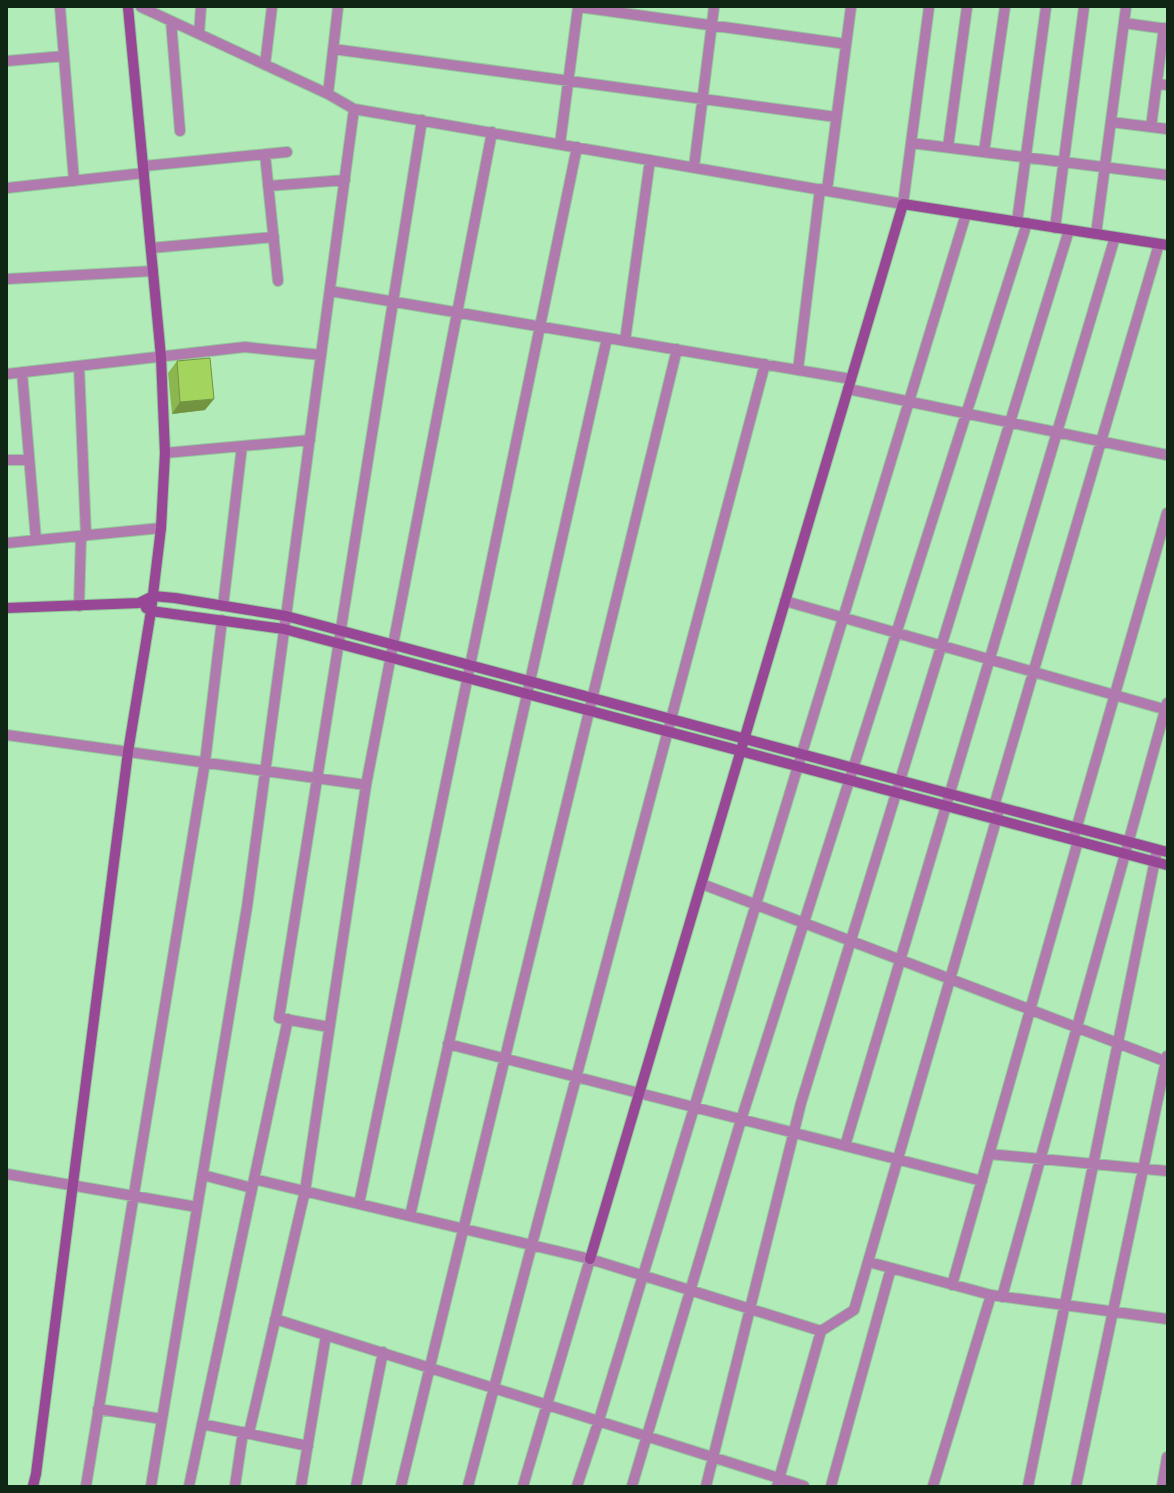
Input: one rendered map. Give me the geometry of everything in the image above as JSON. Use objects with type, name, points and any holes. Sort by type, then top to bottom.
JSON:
[{"type":"street","points":[[60,7],[74,180]]},
{"type":"street","points":[[33,1486],[36,1474],[128,752],[151,611],[161,528],[165,453],[162,357],[128,7]]},
{"type":"street","points":[[141,7],[328,94],[354,109],[903,204],[1163,245],[1101,442],[1034,672],[997,807],[996,820],[869,1262],[854,1310],[821,1331],[778,1482]]},
{"type":"street","points":[[199,34],[201,7]]},
{"type":"street","points":[[265,65],[272,7]]},
{"type":"street","points":[[328,94],[338,7]]},
{"type":"street","points":[[560,144],[578,7],[846,44]]},
{"type":"street","points":[[694,167],[714,7]]},
{"type":"street","points":[[798,370],[823,190],[836,117],[851,7]]},
{"type":"street","points":[[523,1486],[903,204],[929,7]]},
{"type":"street","points":[[948,148],[967,7]]},
{"type":"street","points":[[984,152],[1005,7]]},
{"type":"street","points":[[632,1486],[741,1120],[966,414],[1022,222],[1025,157],[1046,7]]},
{"type":"street","points":[[1055,228],[1084,7]]},
{"type":"street","points":[[1096,234],[1126,7]]},
{"type":"street","points":[[171,21],[180,131]]},
{"type":"street","points":[[1124,23],[1166,28],[1162,85],[1151,127]]},
{"type":"street","points":[[333,49],[836,117]]},
{"type":"street","points":[[7,61],[64,56]]},
{"type":"street","points":[[151,1486],[247,907],[354,109]]},
{"type":"street","points":[[329,1027],[279,1018],[422,120]]},
{"type":"street","points":[[1111,122],[1167,130]]},
{"type":"street","points":[[235,1486],[246,1433],[305,1191],[366,785],[492,132]]},
{"type":"street","points":[[911,143],[1167,175]]},
{"type":"street","points":[[359,1204],[577,147]]},
{"type":"street","points":[[7,188],[287,152]]},
{"type":"street","points":[[265,154],[278,282]]},
{"type":"street","points":[[625,341],[650,160]]},
{"type":"street","points":[[268,186],[345,180]]},
{"type":"street","points":[[577,1486],[599,1420],[966,214]]},
{"type":"street","points":[[706,1486],[801,1103],[1069,230]]},
{"type":"street","points":[[151,248],[274,237]]},
{"type":"street","points":[[845,1146],[1115,237]]},
{"type":"street","points":[[7,279],[153,271]]},
{"type":"street","points":[[330,291],[851,379]]},
{"type":"street","points":[[410,1216],[607,338]]},
{"type":"street","points":[[7,374],[245,347],[321,355]]},
{"type":"street","points":[[402,1486],[677,349]]},
{"type":"street","points":[[468,1486],[765,364]]},
{"type":"street","points":[[79,366],[83,536],[79,606]]},
{"type":"street","points":[[22,372],[36,540]]},
{"type":"street","points":[[848,389],[1167,455]]},
{"type":"street","points":[[165,453],[310,440]]},
{"type":"street","points":[[223,606],[242,446]]},
{"type":"street","points":[[7,460],[29,460]]},
{"type":"street","points":[[952,1285],[1076,841],[1076,828],[1167,513]]},
{"type":"street","points":[[7,543],[161,528]]},
{"type":"street","points":[[7,608],[139,603],[153,596],[175,598],[286,616],[1162,851],[1155,862],[1028,1486]]},
{"type":"street","points":[[786,600],[1115,695],[1166,707],[1002,1297]]},
{"type":"street","points":[[139,603],[151,611],[284,629],[1167,865]]},
{"type":"street","points":[[86,1486],[205,762],[222,620]]},
{"type":"street","points":[[7,735],[366,785]]},
{"type":"street","points":[[702,884],[1030,1010],[1167,1060],[1076,1486]]},
{"type":"street","points":[[189,1486],[288,1019]]},
{"type":"street","points":[[448,1044],[982,1181]]},
{"type":"street","points":[[989,1154],[1167,1171]]},
{"type":"street","points":[[7,1174],[197,1207]]},
{"type":"street","points":[[203,1175],[305,1191],[590,1259],[821,1331]]},
{"type":"street","points":[[869,1262],[991,1295],[1167,1319]]},
{"type":"street","points":[[831,1486],[891,1268]]},
{"type":"street","points":[[933,1486],[991,1295]]},
{"type":"street","points":[[275,1319],[713,1456],[778,1482],[804,1486]]},
{"type":"street","points":[[301,1486],[326,1335]]},
{"type":"street","points":[[356,1486],[383,1352]]},
{"type":"street","points":[[98,1409],[162,1419]]},
{"type":"street","points":[[202,1424],[308,1446]]},
{"type":"street","points":[[1162,1486],[1167,1457]]},
{"type":"building","points":[[210,358],[214,399],[180,402],[177,361]]}]
